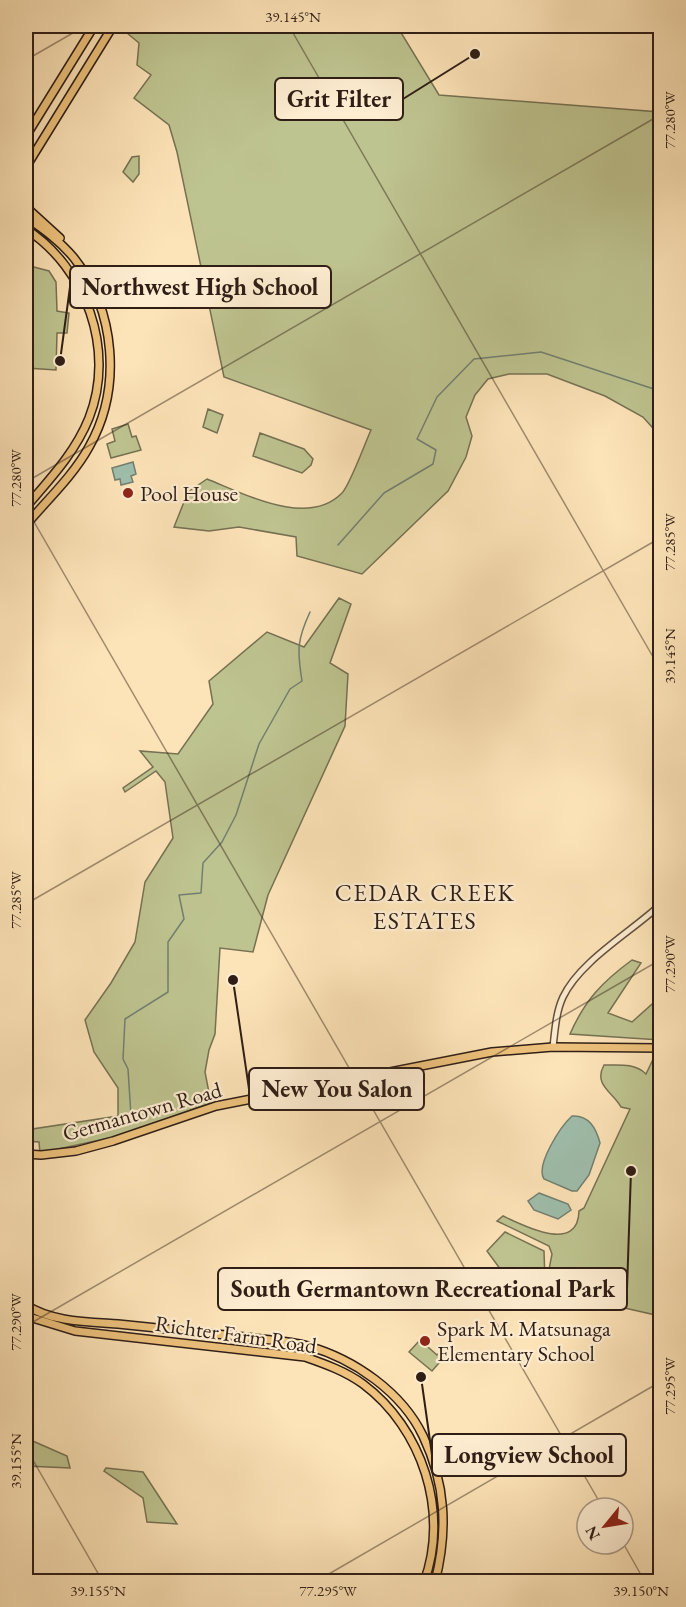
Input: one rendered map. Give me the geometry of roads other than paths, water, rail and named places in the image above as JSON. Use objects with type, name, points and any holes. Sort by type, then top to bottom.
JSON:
[{"type":"main road","points":[[26,136],[94,26]]},
{"type":"main road","points":[[26,167],[113,26]]},
{"type":"main road","points":[[26,207],[58,236],[75,260],[96,299],[106,324],[111,368],[103,413],[89,448],[71,474],[26,525]]},
{"type":"main road","points":[[26,217],[61,243],[75,260]]},
{"type":"main road","points":[[26,229],[47,245],[75,279],[94,325],[99,368],[89,417],[78,440],[61,466],[26,507]]},
{"type":"main road","name":"Germantown Road","points":[[26,1154],[41,1155],[76,1151],[228,1104],[456,1058],[527,1048],[660,1048]]},
{"type":"main road","name":"Richter Farm Road","points":[[26,1305],[51,1316],[308,1346],[369,1376],[397,1398],[417,1422],[438,1475],[443,1497],[444,1538],[435,1581]]},
{"type":"main road","name":"Richter Farm Road","points":[[26,1316],[75,1331],[305,1357],[334,1367],[363,1384],[389,1407],[402,1423],[412,1439],[428,1479],[434,1518],[431,1557],[424,1581]]},
{"type":"street","points":[[554,1047],[558,1010],[569,987],[585,968],[660,905]]},
{"type":"street","points":[[26,1580],[84,1581]]},
{"type":"waterway","points":[[338,545],[384,493],[433,464],[436,450],[417,439],[437,397],[474,359],[541,352],[660,391]]},
{"type":"waterway","points":[[131,1116],[128,1069],[123,1059],[125,1019],[168,992],[168,942],[184,919],[179,895],[201,893],[203,863],[222,842],[236,815],[259,744],[290,689],[302,681],[299,645],[310,612]]},
{"type":"place","name":"Grit Filter","points":[[475,54]]},
{"type":"place","name":"Northwest High School","points":[[60,361]]},
{"type":"place","name":"Pool House","points":[[128,493]]},
{"type":"place","name":"New You Salon","points":[[233,980]]},
{"type":"place","name":"South Germantown Recreational Park","points":[[631,1171]]},
{"type":"place","name":"Spark M. Matsunaga Elementary School","points":[[425,1341]]},
{"type":"place","name":"Longview School","points":[[421,1377]]},
{"type":"district","name":"CEDAR CREEK ESTATES","points":[[425,907]]}]
